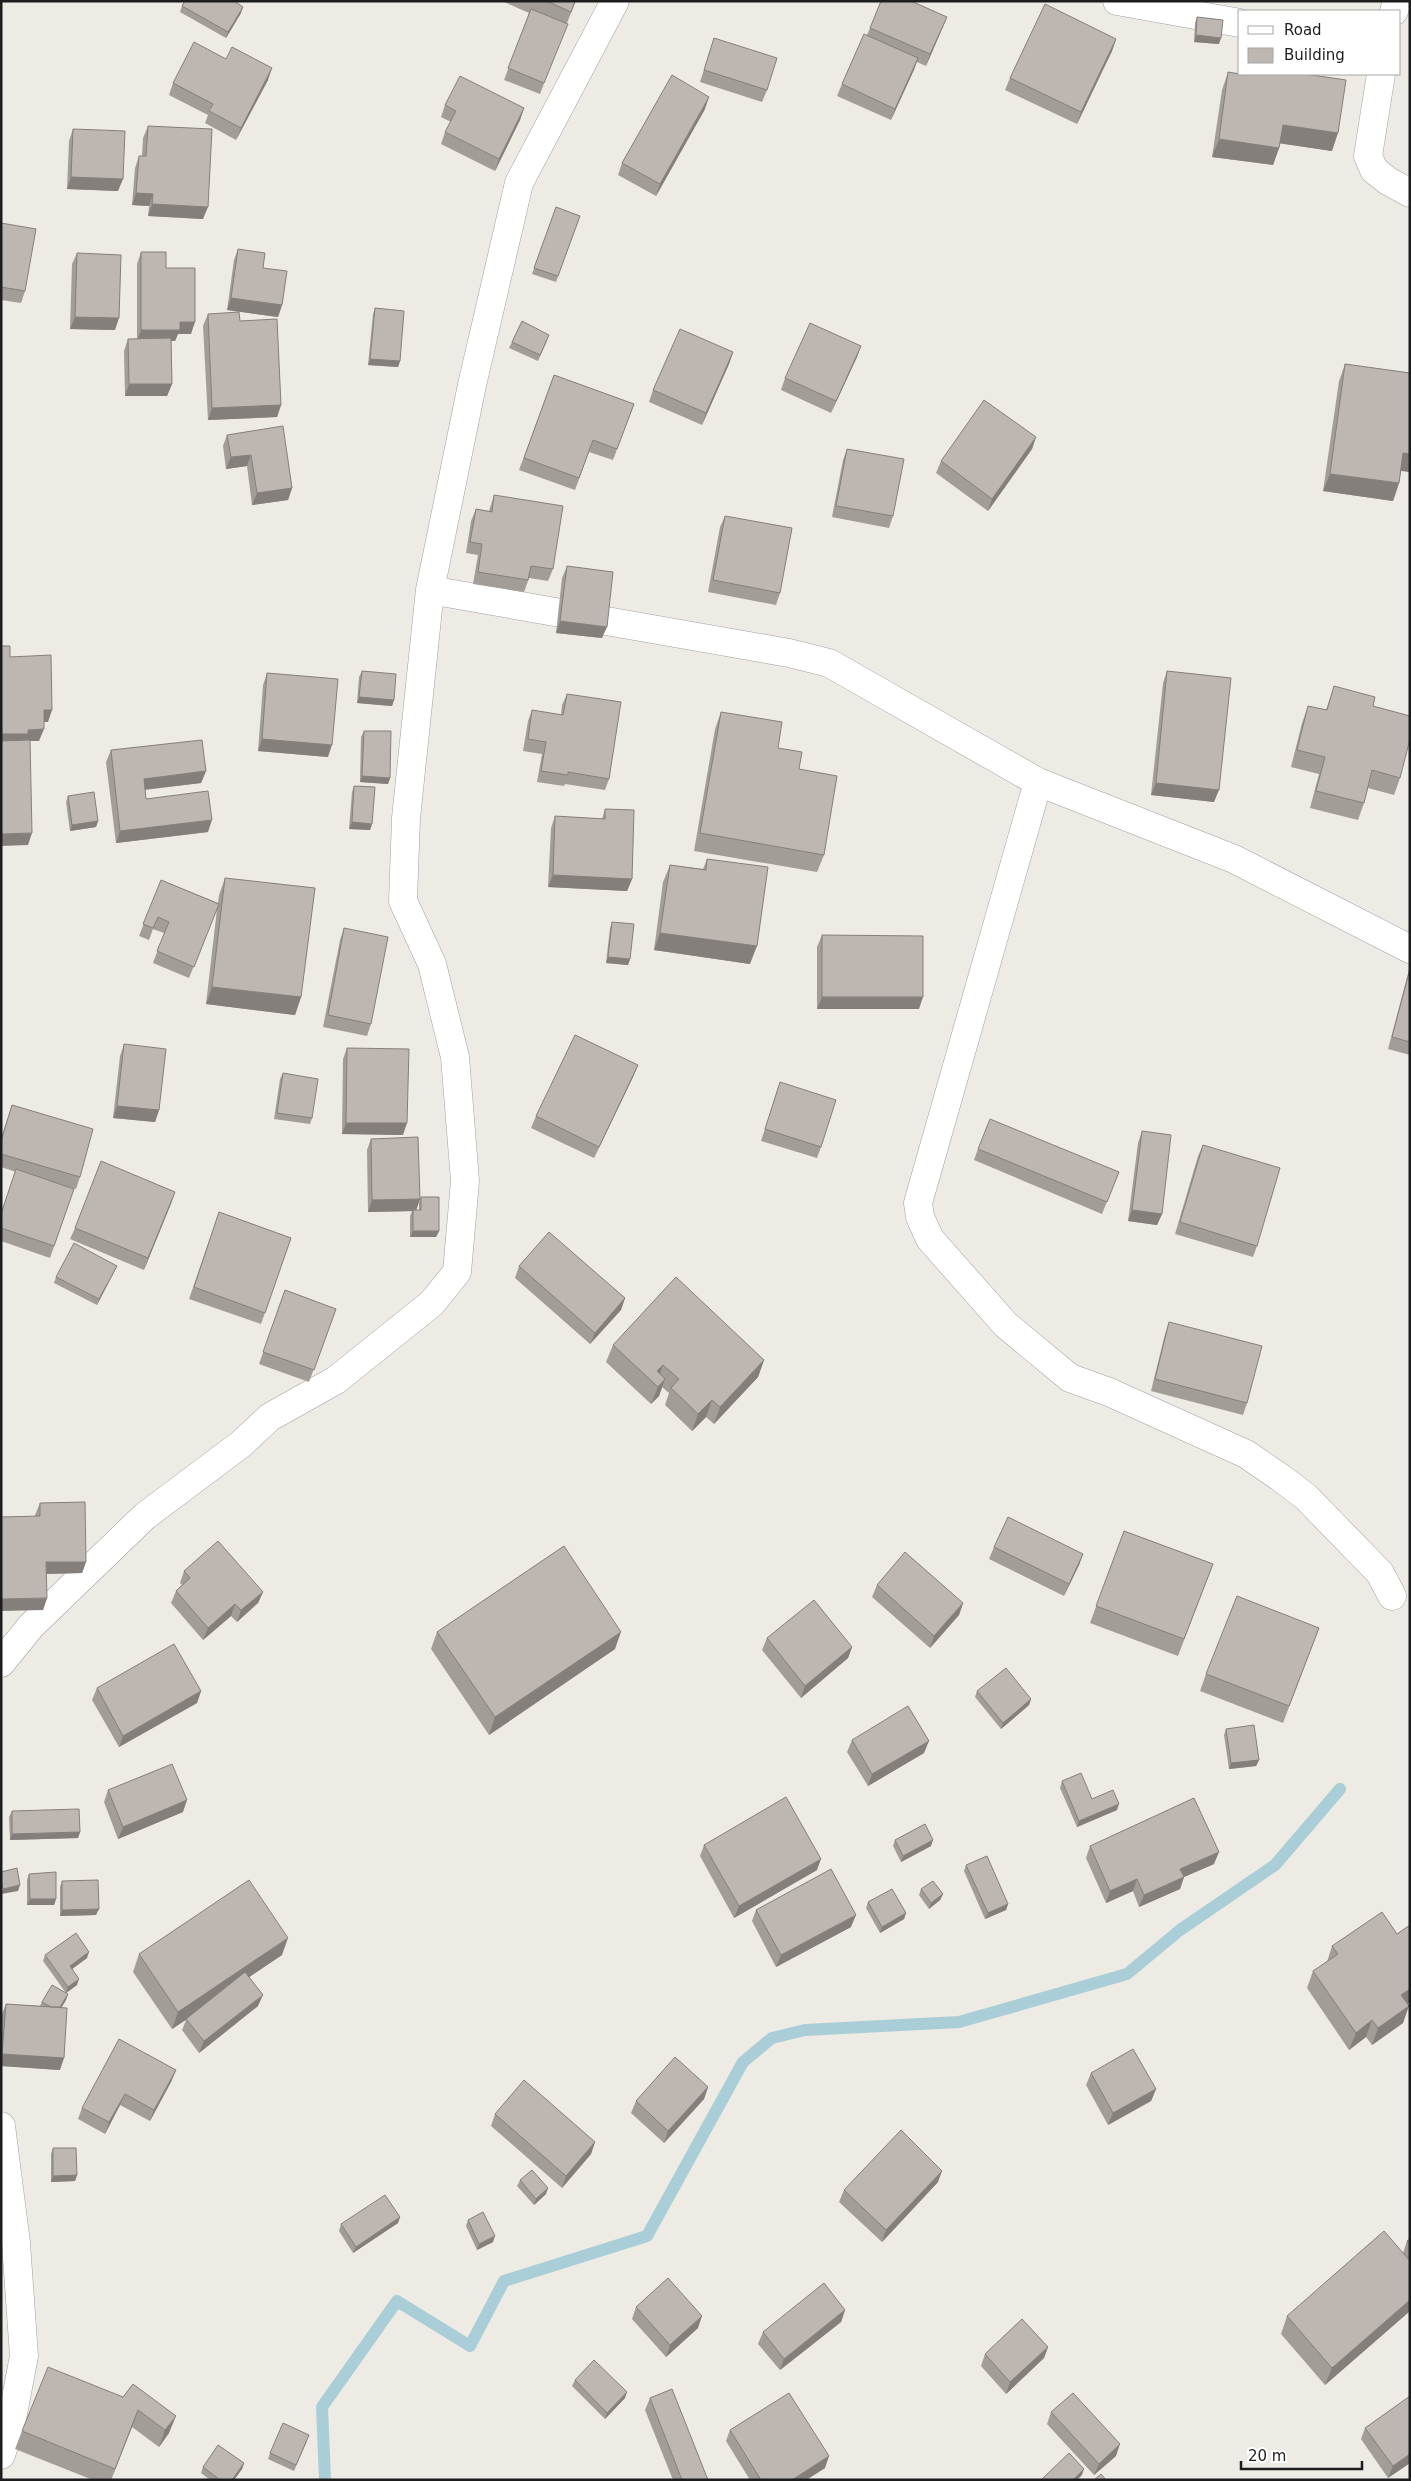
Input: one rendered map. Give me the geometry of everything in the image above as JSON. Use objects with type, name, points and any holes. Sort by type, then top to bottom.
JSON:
[{"type":"street","points":[[1,1663],[31,1626],[145,1516],[241,1444],[270,1417],[336,1380],[432,1303],[457,1272],[464,1181],[455,1057],[432,964],[403,901],[406,818],[430,590],[472,386],[519,183],[616,1]]},
{"type":"street","points":[[1117,1],[1238,23]]},
{"type":"street","points":[[1381,75],[1368,156],[1374,170],[1388,181],[1410,193]]},
{"type":"street","points":[[430,590],[789,653],[829,663],[1038,782],[1234,859],[1410,949]]},
{"type":"street","points":[[1038,782],[918,1203],[920,1217],[930,1239],[1006,1325],[1070,1378],[1108,1392],[1246,1454],[1306,1497],[1380,1573],[1392,1596]]},
{"type":"street","points":[[1,2126],[16,2243],[24,2356],[12,2419],[1,2455]]},
{"type":"building","points":[[185,1],[234,1],[243,7],[228,32],[182,6]]},
{"type":"building","points":[[547,1],[575,1],[571,12]]},
{"type":"building","points":[[881,1],[911,1],[947,17],[930,54],[870,28]]},
{"type":"building","points":[[1045,4],[1116,39],[1081,112],[1010,78]]},
{"type":"building","points":[[531,9],[568,24],[544,83],[508,68]]},
{"type":"building","points":[[1197,17],[1223,20],[1221,38],[1196,35]]},
{"type":"building","points":[[864,34],[918,58],[895,109],[842,84]]},
{"type":"building","points":[[714,38],[777,58],[767,90],[704,70]]},
{"type":"building","points":[[194,42],[226,59],[232,47],[272,68],[241,128],[209,111],[213,104],[173,83]]},
{"type":"building","points":[[1228,72],[1238,75],[1312,75],[1346,80],[1338,133],[1283,125],[1279,148],[1219,139]]},
{"type":"building","points":[[672,75],[709,97],[660,184],[622,163]]},
{"type":"building","points":[[460,76],[524,108],[499,159],[445,132],[456,111],[445,105]]},
{"type":"building","points":[[148,126],[212,129],[208,207],[152,204],[153,194],[136,193],[139,156],[146,156]]},
{"type":"building","points":[[73,129],[125,131],[123,179],[71,177]]},
{"type":"building","points":[[556,207],[580,216],[558,276],[534,268]]},
{"type":"building","points":[[1,223],[36,229],[25,291],[1,287]]},
{"type":"building","points":[[238,249],[265,253],[263,268],[287,271],[282,305],[231,298]]},
{"type":"building","points":[[141,252],[166,252],[166,268],[195,268],[195,322],[180,322],[180,330],[141,330]]},
{"type":"building","points":[[77,253],[121,255],[119,318],[75,317]]},
{"type":"building","points":[[375,308],[404,311],[400,361],[370,359]]},
{"type":"building","points":[[239,312],[240,321],[277,319],[281,405],[212,408],[208,314]]},
{"type":"building","points":[[522,321],[549,335],[540,355],[512,342]]},
{"type":"building","points":[[810,323],[861,346],[836,401],[785,378]]},
{"type":"building","points":[[680,329],[733,352],[706,413],[653,390]]},
{"type":"building","points":[[171,338],[172,384],[129,384],[128,339]]},
{"type":"building","points":[[1345,364],[1410,373],[1410,454],[1403,453],[1399,483],[1330,474]]},
{"type":"building","points":[[554,375],[634,404],[617,449],[593,440],[579,478],[524,458]]},
{"type":"building","points":[[984,400],[1036,437],[992,499],[941,461]]},
{"type":"building","points":[[283,426],[292,488],[257,493],[251,455],[231,457],[227,435]]},
{"type":"building","points":[[847,449],[904,459],[893,516],[836,506]]},
{"type":"building","points":[[494,495],[563,506],[553,569],[531,566],[528,580],[478,572],[482,544],[470,542],[476,509],[492,512]]},
{"type":"building","points":[[725,516],[792,528],[780,593],[713,580]]},
{"type":"building","points":[[567,566],[613,572],[607,627],[560,621]]},
{"type":"building","points":[[1,646],[10,646],[10,657],[51,655],[52,710],[44,710],[44,729],[28,730],[28,734],[1,734]]},
{"type":"building","points":[[362,671],[396,674],[394,700],[359,697]]},
{"type":"building","points":[[1167,671],[1231,678],[1219,790],[1156,783]]},
{"type":"building","points":[[267,673],[338,679],[332,745],[262,739]]},
{"type":"building","points":[[1334,686],[1375,697],[1373,706],[1410,716],[1410,739],[1400,778],[1372,770],[1364,803],[1316,791],[1325,757],[1297,750],[1308,706],[1327,710]]},
{"type":"building","points":[[567,694],[621,702],[609,779],[568,772],[568,775],[541,771],[546,742],[528,739],[532,710],[563,715]]},
{"type":"building","points":[[721,712],[782,722],[778,748],[802,752],[799,769],[837,776],[824,855],[700,833]]},
{"type":"building","points":[[364,731],[391,731],[390,778],[362,776]]},
{"type":"building","points":[[30,740],[32,833],[1,834],[1,741]]},
{"type":"building","points":[[202,740],[206,771],[144,779],[146,799],[208,791],[212,820],[120,831],[111,750]]},
{"type":"building","points":[[354,786],[375,787],[372,824],[352,822]]},
{"type":"building","points":[[94,792],[98,821],[72,825],[68,796]]},
{"type":"building","points":[[605,809],[634,810],[632,879],[553,875],[555,816],[605,819]]},
{"type":"building","points":[[707,859],[768,867],[757,946],[660,933],[670,865],[706,870]]},
{"type":"building","points":[[225,878],[315,888],[301,997],[212,987]]},
{"type":"building","points":[[161,880],[219,904],[194,967],[157,951],[169,922],[158,917],[153,928],[143,924]]},
{"type":"building","points":[[612,922],[634,924],[630,959],[608,957]]},
{"type":"building","points":[[344,928],[388,937],[371,1024],[328,1015]]},
{"type":"building","points":[[822,935],[923,936],[923,997],[822,997]]},
{"type":"building","points":[[1410,969],[1410,1042],[1392,1037]]},
{"type":"building","points":[[575,1035],[638,1065],[599,1147],[536,1116]]},
{"type":"building","points":[[124,1044],[166,1049],[159,1110],[117,1106]]},
{"type":"building","points":[[347,1048],[409,1049],[407,1123],[346,1123]]},
{"type":"building","points":[[283,1073],[318,1079],[312,1118],[277,1113]]},
{"type":"building","points":[[780,1082],[836,1100],[821,1147],[765,1129]]},
{"type":"building","points":[[12,1105],[93,1129],[80,1177],[1,1154],[1,1141]]},
{"type":"building","points":[[990,1119],[1119,1172],[1107,1202],[978,1149]]},
{"type":"building","points":[[1142,1131],[1171,1135],[1162,1214],[1132,1210]]},
{"type":"building","points":[[418,1137],[420,1199],[372,1200],[371,1139]]},
{"type":"building","points":[[1203,1145],[1280,1168],[1257,1246],[1180,1222]]},
{"type":"building","points":[[101,1161],[175,1192],[148,1258],[75,1228]]},
{"type":"building","points":[[16,1169],[74,1189],[54,1246],[1,1228],[1,1214]]},
{"type":"building","points":[[421,1197],[439,1197],[439,1231],[413,1231],[413,1210],[421,1210]]},
{"type":"building","points":[[219,1212],[291,1238],[265,1313],[194,1287]]},
{"type":"building","points":[[549,1232],[625,1298],[595,1333],[519,1266]]},
{"type":"building","points":[[74,1243],[117,1266],[99,1299],[56,1277]]},
{"type":"building","points":[[676,1277],[764,1360],[720,1407],[712,1400],[698,1414],[671,1388],[679,1379],[663,1365],[657,1371],[665,1379],[658,1387],[613,1345]]},
{"type":"building","points":[[285,1290],[336,1309],[314,1370],[263,1352]]},
{"type":"building","points":[[1169,1322],[1262,1346],[1247,1403],[1155,1379]]},
{"type":"building","points":[[85,1502],[86,1562],[46,1562],[47,1598],[1,1599],[1,1517],[40,1516],[40,1503]]},
{"type":"building","points":[[1008,1517],[1083,1554],[1069,1584],[994,1547]]},
{"type":"building","points":[[1124,1531],[1213,1564],[1184,1639],[1096,1606]]},
{"type":"building","points":[[218,1541],[263,1592],[241,1610],[235,1604],[208,1628],[176,1591],[190,1578],[184,1571]]},
{"type":"building","points":[[564,1546],[621,1632],[495,1717],[437,1632]]},
{"type":"building","points":[[905,1552],[963,1603],[934,1636],[877,1585]]},
{"type":"building","points":[[1237,1596],[1319,1628],[1289,1706],[1206,1674]]},
{"type":"building","points":[[814,1600],[852,1647],[805,1686],[767,1638]]},
{"type":"building","points":[[174,1644],[201,1691],[123,1736],[97,1688]]},
{"type":"building","points":[[1006,1668],[1031,1699],[1003,1723],[977,1691]]},
{"type":"building","points":[[908,1706],[929,1741],[872,1774],[852,1740]]},
{"type":"building","points":[[1254,1725],[1259,1760],[1231,1763],[1226,1729]]},
{"type":"building","points":[[172,1764],[187,1800],[123,1827],[108,1790]]},
{"type":"building","points":[[1081,1773],[1092,1799],[1113,1790],[1119,1804],[1079,1821],[1062,1781]]},
{"type":"building","points":[[786,1797],[821,1859],[739,1906],[704,1845]]},
{"type":"building","points":[[1194,1798],[1219,1852],[1180,1869],[1184,1877],[1144,1895],[1137,1879],[1110,1891],[1090,1846]]},
{"type":"building","points":[[79,1809],[80,1832],[12,1834],[12,1811]]},
{"type":"building","points":[[925,1824],[933,1840],[903,1856],[895,1840]]},
{"type":"building","points":[[987,1856],[1008,1904],[988,1913],[966,1865]]},
{"type":"building","points":[[17,1868],[20,1885],[3,1889],[1,1872]]},
{"type":"building","points":[[831,1869],[856,1915],[781,1955],[756,1910]]},
{"type":"building","points":[[56,1872],[56,1899],[30,1899],[29,1874]]},
{"type":"building","points":[[98,1880],[99,1909],[62,1910],[62,1881]]},
{"type":"building","points":[[249,1880],[288,1938],[178,2012],[139,1954]]},
{"type":"building","points":[[933,1881],[943,1894],[931,1903],[921,1889]]},
{"type":"building","points":[[892,1889],[906,1913],[882,1927],[868,1902]]},
{"type":"building","points":[[1382,1912],[1397,1934],[1410,1925],[1410,1989],[1401,1995],[1409,2006],[1378,2028],[1372,2020],[1356,2033],[1313,1971],[1338,1954],[1332,1946]]},
{"type":"building","points":[[76,1933],[89,1952],[70,1966],[79,1979],[68,1987],[45,1955]]},
{"type":"building","points":[[245,1972],[263,1995],[204,2041],[186,2019]]},
{"type":"building","points":[[52,1985],[68,1994],[60,2007],[51,2007],[42,2002]]},
{"type":"building","points":[[6,2004],[67,2008],[64,2058],[2,2054]]},
{"type":"building","points":[[119,2039],[176,2070],[154,2110],[125,2094],[109,2122],[82,2108]]},
{"type":"building","points":[[1133,2049],[1156,2089],[1113,2113],[1091,2073]]},
{"type":"building","points":[[675,2057],[708,2087],[668,2131],[636,2101]]},
{"type":"building","points":[[524,2080],[595,2142],[566,2176],[495,2114]]},
{"type":"building","points":[[901,2130],[942,2171],[886,2230],[844,2190]]},
{"type":"building","points":[[53,2148],[76,2148],[77,2175],[53,2176]]},
{"type":"building","points":[[532,2170],[548,2188],[536,2199],[520,2180]]},
{"type":"building","points":[[385,2195],[400,2217],[356,2247],[341,2224]]},
{"type":"building","points":[[483,2212],[495,2236],[479,2244],[468,2220]]},
{"type":"building","points":[[1384,2231],[1410,2261],[1410,2300],[1332,2368],[1287,2316]]},
{"type":"building","points":[[668,2278],[702,2316],[670,2345],[636,2307]]},
{"type":"building","points":[[824,2283],[845,2310],[784,2359],[763,2332]]},
{"type":"building","points":[[1022,2319],[1048,2347],[1010,2382],[985,2354]]},
{"type":"building","points":[[594,2360],[627,2392],[607,2413],[575,2380]]},
{"type":"building","points":[[48,2367],[123,2397],[133,2384],[176,2416],[165,2430],[138,2410],[115,2469],[22,2431]]},
{"type":"building","points":[[672,2389],[708,2480],[682,2480],[650,2398]]},
{"type":"building","points":[[789,2393],[829,2456],[792,2480],[761,2480],[730,2430]]},
{"type":"building","points":[[1073,2393],[1120,2444],[1099,2464],[1051,2412]]},
{"type":"building","points":[[1410,2396],[1410,2454],[1393,2466],[1365,2428]]},
{"type":"building","points":[[283,2423],[309,2435],[296,2465],[270,2453]]},
{"type":"building","points":[[218,2445],[244,2463],[232,2480],[220,2480],[203,2467]]},
{"type":"building","points":[[1069,2453],[1084,2469],[1073,2480],[1041,2480]]},
{"type":"building","points":[[1101,2474],[1106,2480],[1094,2480]]},
{"type":"waterway","points":[[325,2480],[322,2407],[397,2301],[470,2346],[504,2281],[647,2236],[743,2062],[772,2038],[805,2030],[959,2022],[1127,1974],[1180,1930],[1275,1865],[1340,1789]]}]
